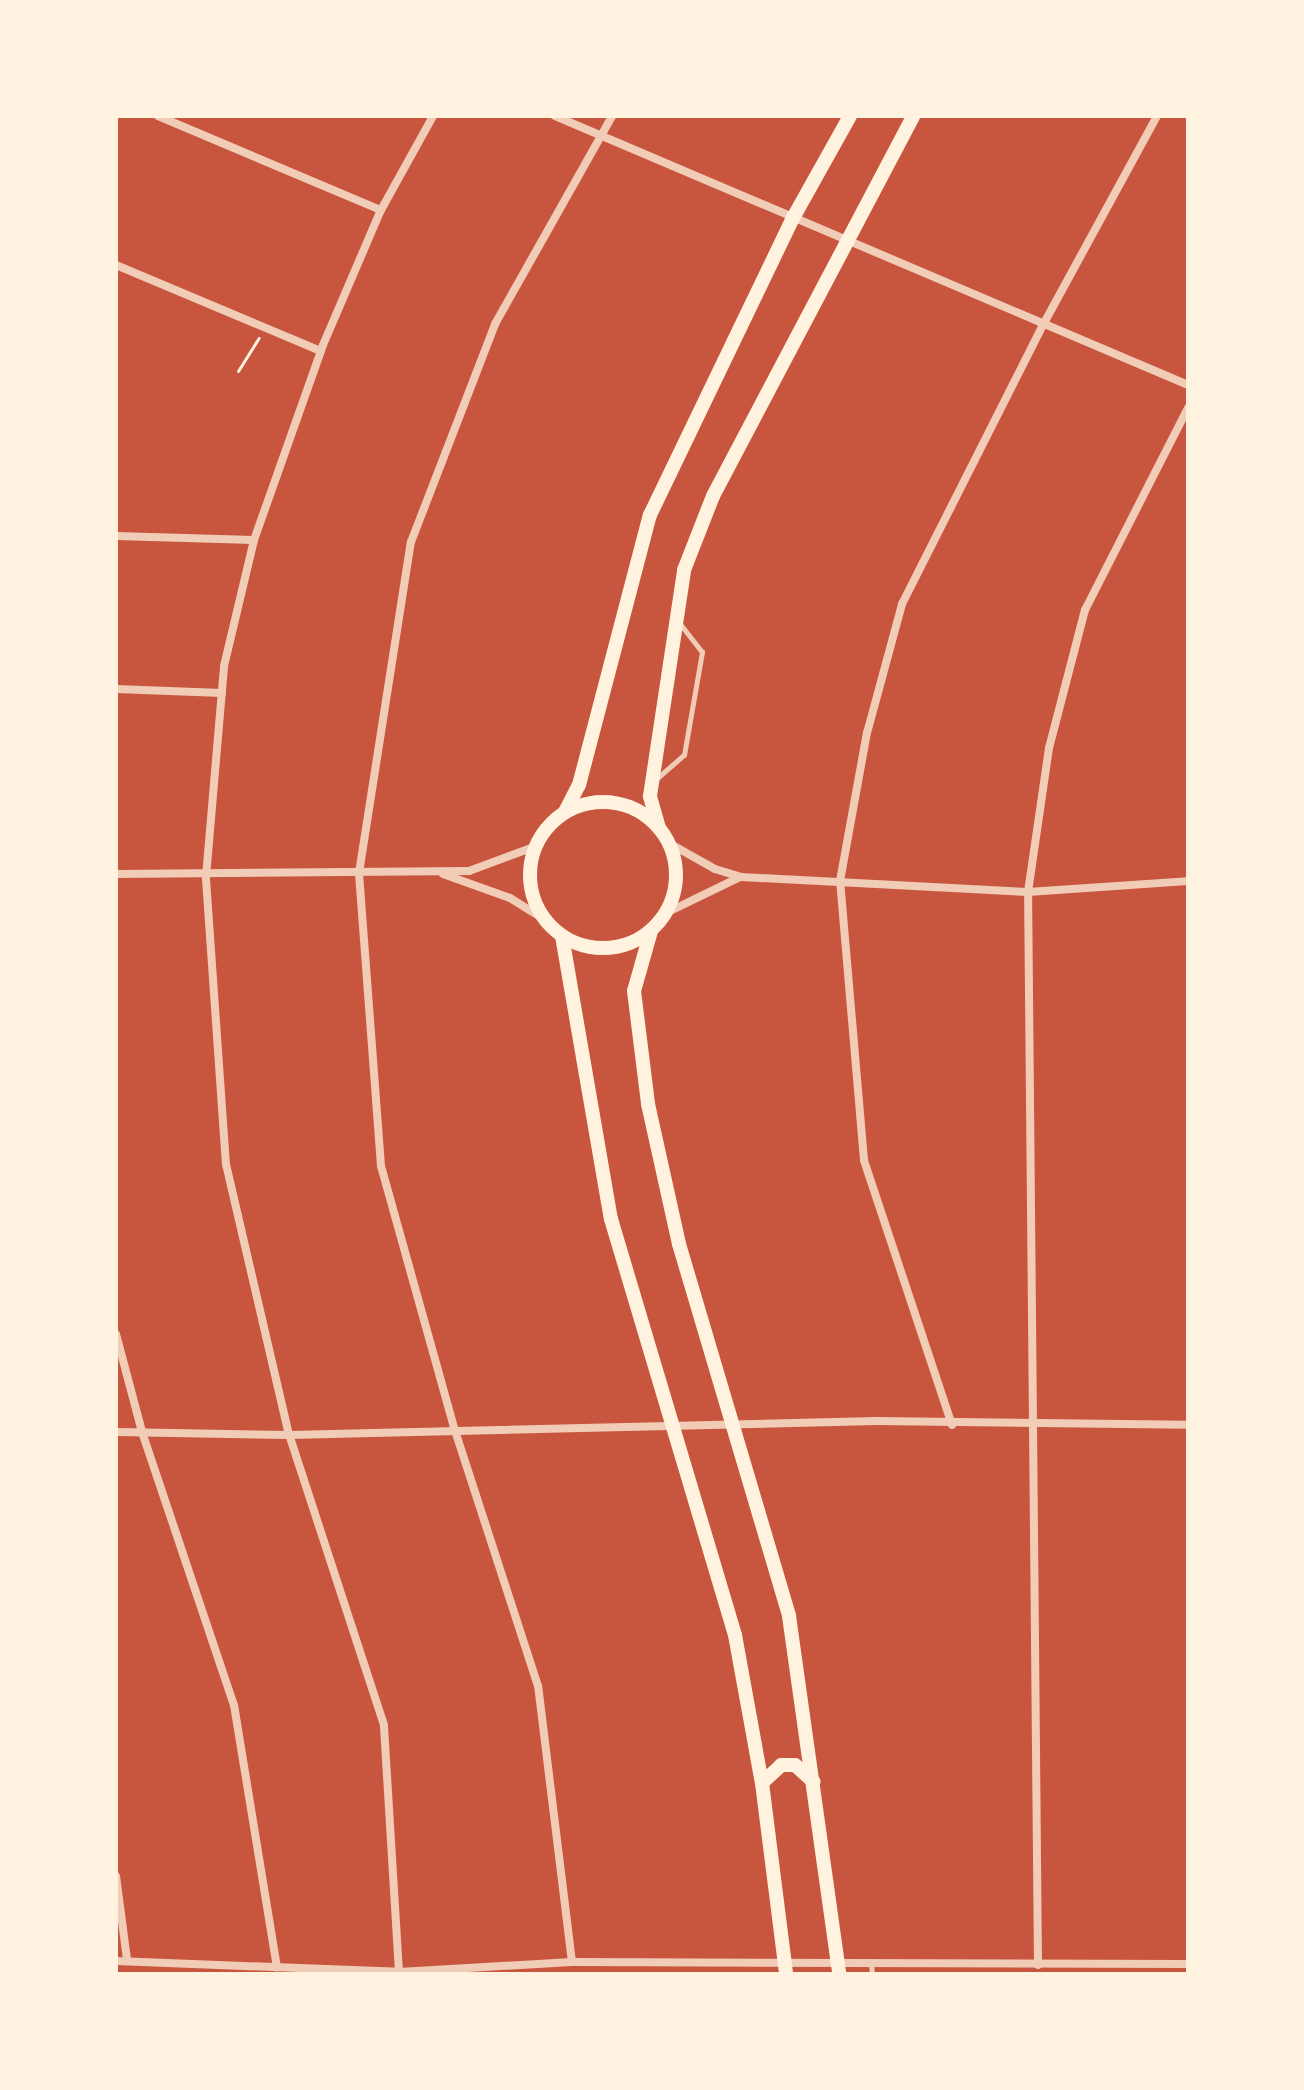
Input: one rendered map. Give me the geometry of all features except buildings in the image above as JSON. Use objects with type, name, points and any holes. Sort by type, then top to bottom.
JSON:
[{"type":"main road","points":[[651,931],[607,949],[562,936],[543,919],[531,884],[534,847],[565,812],[579,785],[650,515],[793,218],[850,116]]},
{"type":"main road","points":[[838,1969],[789,1616],[730,1425],[679,1244],[648,1104],[634,991],[651,931],[666,913],[676,870],[650,796],[684,570],[703,520],[845,239],[913,116]]},
{"type":"main road","points":[[565,812],[589,803],[615,803],[639,812],[659,828]]},
{"type":"main road","points":[[562,936],[611,1219],[669,1424],[735,1635],[762,1783],[786,1969]]},
{"type":"main road","points":[[762,1783],[781,1765],[795,1765],[814,1783]]},
{"type":"street","points":[[158,116],[381,210]]},
{"type":"street","points":[[399,1972],[384,1725],[289,1435],[226,1165],[206,877],[222,693],[254,540],[321,351],[381,210],[433,116]]},
{"type":"street","points":[[555,116],[1188,385]]},
{"type":"street","points":[[572,1962],[538,1686],[455,1431],[381,1166],[359,873],[411,542],[495,324],[612,116]]},
{"type":"street","points":[[952,1425],[864,1160],[840,881],[867,733],[902,604],[1043,325],[1157,116]]},
{"type":"street","points":[[116,265],[321,351]]},
{"type":"street","points":[[1038,1965],[1028,892],[1049,748],[1085,610],[1188,408]]},
{"type":"street","points":[[116,536],[254,540]]},
{"type":"street","points":[[116,689],[222,693]]},
{"type":"street","points":[[667,842],[715,869],[741,877],[1028,892],[1188,881]]},
{"type":"street","points":[[116,874],[206,877],[469,871],[534,847]]},
{"type":"street","points":[[435,872],[510,898],[543,919]]},
{"type":"street","points":[[666,913],[741,877]]},
{"type":"street","points":[[116,1334],[142,1432],[234,1705],[277,1968]]},
{"type":"street","points":[[116,1432],[289,1435],[669,1424],[1188,1425]]},
{"type":"street","points":[[116,1876],[127,1960]]},
{"type":"street","points":[[116,1961],[399,1972],[572,1962],[694,1963],[786,1969],[838,1969],[871,1964],[1188,1964]]},
{"type":"lane","points":[[652,782],[671,771],[684,755],[702,652],[677,620]]},
{"type":"lane","points":[[694,1963],[694,1974]]},
{"type":"lane","points":[[871,1964],[872,1974]]},
{"type":"path","points":[[238,371],[259,344],[261,326]]}]
